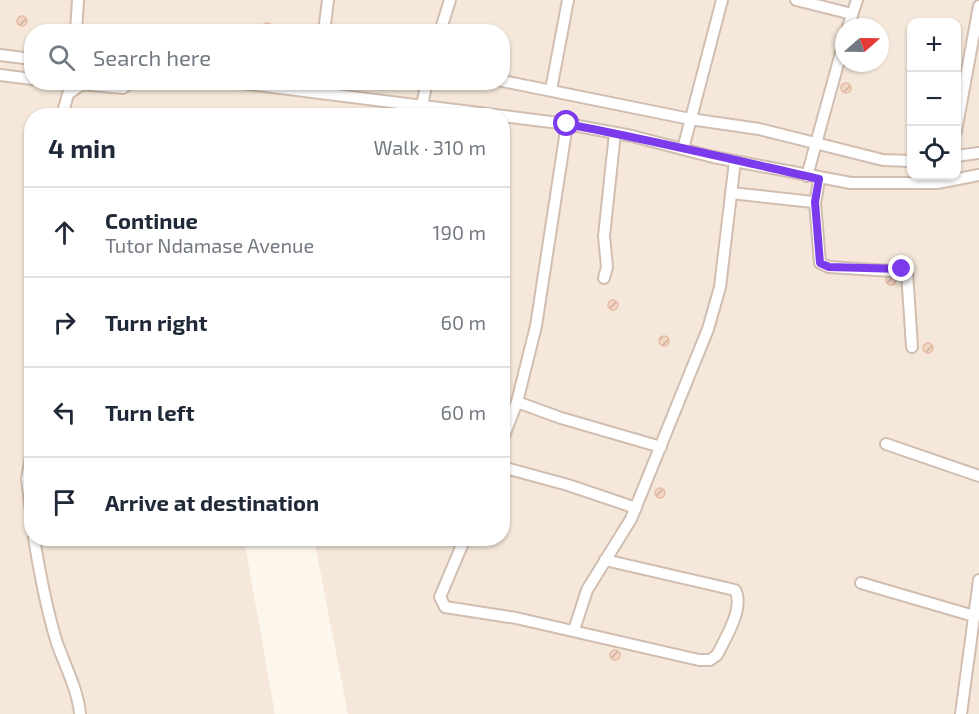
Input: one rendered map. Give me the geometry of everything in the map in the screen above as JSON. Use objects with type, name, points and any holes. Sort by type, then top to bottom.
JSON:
[{"type":"street","points":[[76,24],[78,0]]},
{"type":"street","points":[[325,24],[328,0]]},
{"type":"street","points":[[442,24],[450,0]]},
{"type":"street","points":[[551,90],[568,0]]},
{"type":"street","points":[[683,149],[722,0]]},
{"type":"street","points":[[796,0],[852,14]]},
{"type":"street","points":[[851,18],[857,0]]},
{"type":"street","points":[[958,126],[979,6]]},
{"type":"street","points":[[0,55],[24,58]]},
{"type":"street","points":[[807,176],[836,72]]},
{"type":"street","points":[[0,75],[24,78]]},
{"type":"street","points":[[510,82],[690,119],[759,129],[816,144],[839,147],[883,160],[907,161]]},
{"type":"street","points":[[64,108],[68,94],[74,90]]},
{"type":"street","points":[[298,90],[445,108]]},
{"type":"street","points":[[422,105],[425,90]]},
{"type":"street","points":[[510,117],[615,133],[819,179],[901,184],[937,183],[979,176]]},
{"type":"street","points":[[510,420],[517,402],[536,326],[567,124]]},
{"type":"street","points":[[604,278],[607,267],[604,236],[615,133]]},
{"type":"street","points":[[961,155],[979,153]]},
{"type":"street","points":[[574,630],[587,590],[636,508],[676,403],[708,328],[720,287],[735,161]]},
{"type":"street","points":[[819,179],[815,202],[820,263],[829,267],[902,269],[907,272],[912,347]]},
{"type":"street","points":[[731,193],[815,202]]},
{"type":"street","points":[[517,402],[561,418],[661,447]]},
{"type":"street","points":[[886,444],[979,476]]},
{"type":"street","points":[[510,469],[636,508]]},
{"type":"street","points":[[35,546],[43,598],[68,676],[79,701],[80,714]]},
{"type":"street","points":[[462,546],[440,597],[445,607],[574,630],[699,660],[714,658],[737,607],[738,597],[735,590],[605,560]]},
{"type":"street","points":[[961,714],[979,580]]},
{"type":"street","points":[[861,583],[974,616]]},
{"type":"shaded area","points":[[0,0],[979,0],[979,714],[348,714],[315,546],[510,546],[510,108],[24,108],[24,546],[245,546],[275,714],[0,714]]},
{"type":"building","points":[[18,17],[26,17],[26,24],[18,25]]},
{"type":"building","points":[[846,83],[850,84],[850,92],[846,93],[842,92],[841,88],[842,84]]},
{"type":"building","points":[[891,275],[895,276],[895,284],[891,285],[887,284],[886,280],[887,276]]},
{"type":"building","points":[[613,300],[617,301],[617,309],[613,310],[609,309],[608,305],[609,301]]},
{"type":"building","points":[[664,336],[668,337],[668,345],[664,346],[660,345],[659,341],[660,337]]},
{"type":"building","points":[[928,343],[932,344],[932,352],[928,353],[924,352],[923,348],[924,344]]},
{"type":"building","points":[[660,488],[664,489],[664,497],[660,498],[656,497],[655,493],[656,489]]},
{"type":"building","points":[[615,650],[619,651],[619,659],[615,660],[611,659],[610,655],[611,651]]},
{"type":"route","points":[[567,124],[632,136],[713,157],[819,179],[815,202],[817,255],[820,263],[829,267],[902,269]]}]
